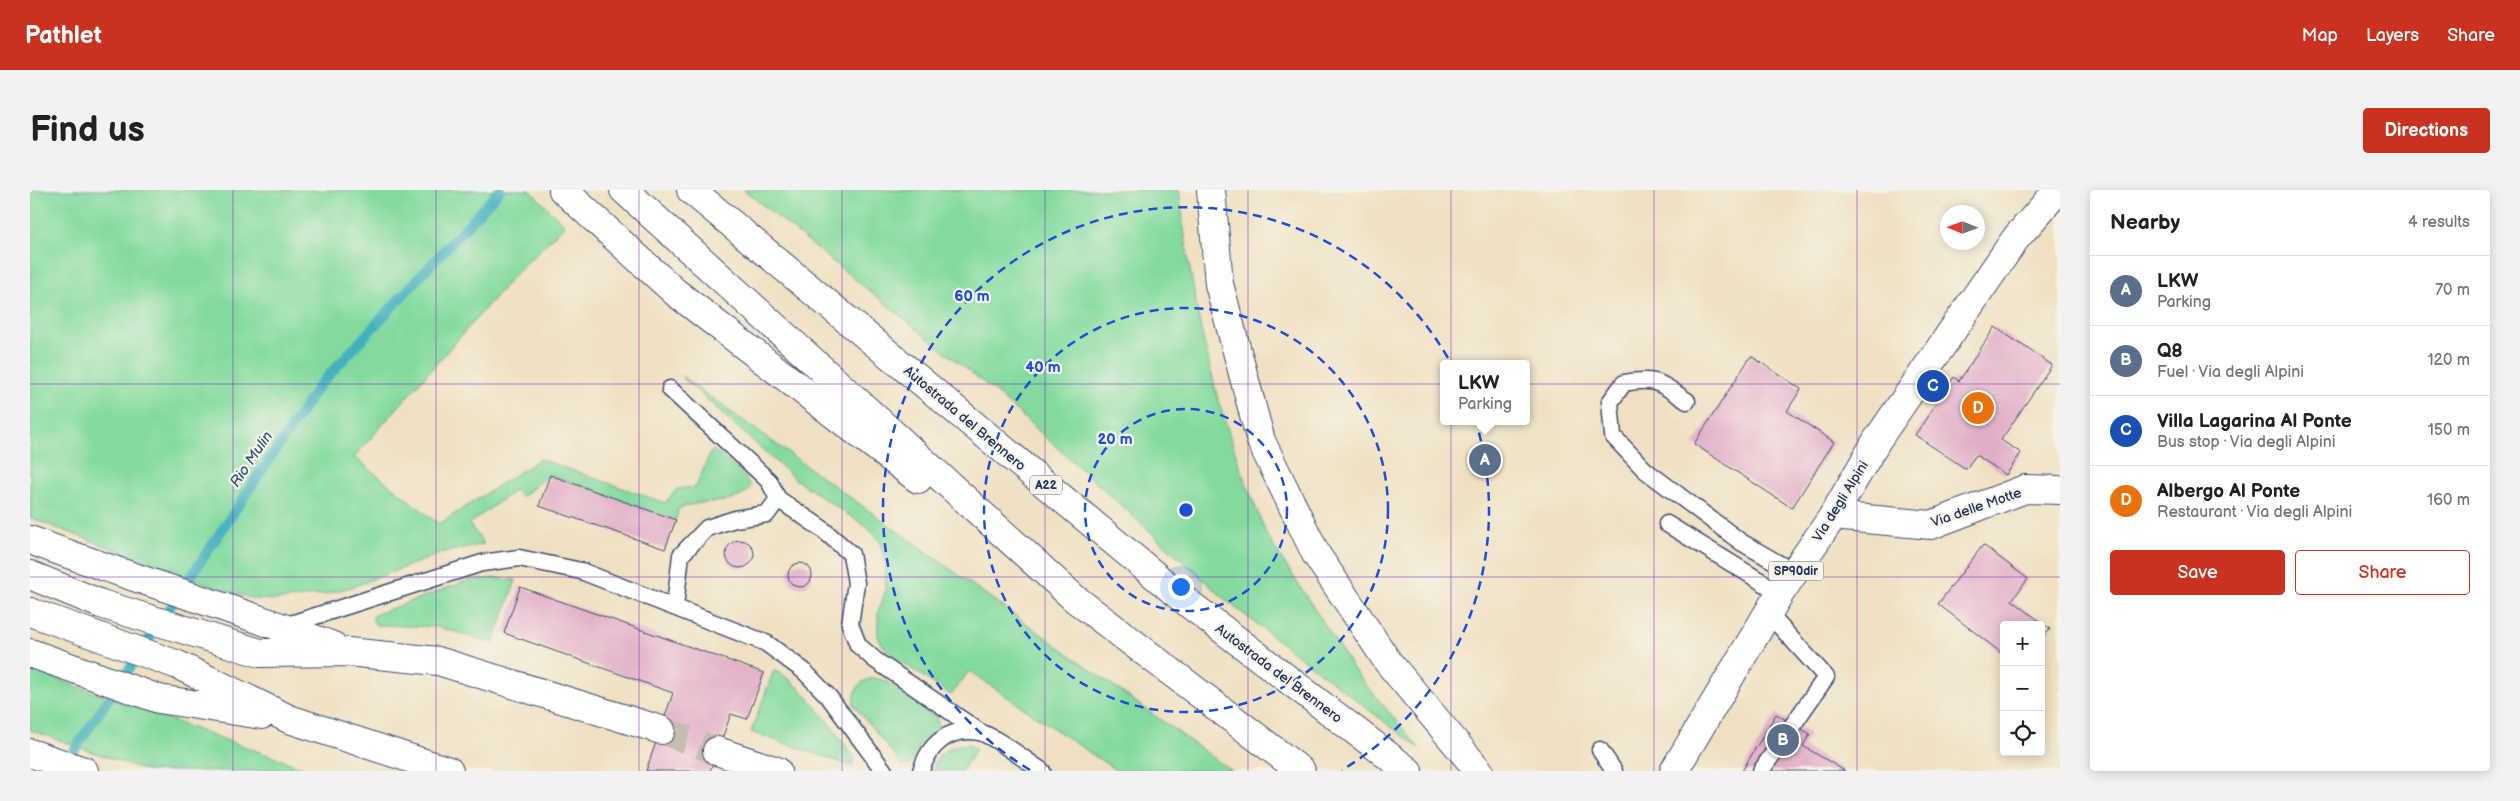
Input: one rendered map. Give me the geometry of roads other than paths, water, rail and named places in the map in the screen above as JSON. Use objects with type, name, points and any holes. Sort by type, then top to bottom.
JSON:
[{"type":"main road","points":[[624,190],[1074,598]]},
{"type":"main road","name":"Autostrada del Brennero","points":[[691,190],[1188,603],[1408,771]]},
{"type":"main road","points":[[1211,190],[1219,284],[1261,441],[1316,554],[1388,662],[1479,771]]},
{"type":"main road","name":"Via degli Alpini","points":[[1674,771],[1781,593],[1833,516],[1877,440],[2016,238],[2058,190]]},
{"type":"main road","points":[[565,192],[675,292],[1301,771]]},
{"type":"main road","name":"Via delle Motte","points":[[1833,516],[1931,525],[2025,490],[2060,490]]},
{"type":"main road","points":[[30,540],[114,572],[282,627],[348,652]]},
{"type":"main road","points":[[30,575],[101,604],[260,653],[348,652],[438,661],[661,730]]},
{"type":"main road","points":[[30,612],[178,665],[289,719],[449,771]]},
{"type":"main road","points":[[30,653],[159,699],[289,719]]},
{"type":"main road","points":[[717,751],[777,771]]},
{"type":"main road","points":[[30,753],[84,771]]},
{"type":"lane","points":[[1687,401],[1656,381],[1643,380],[1624,383],[1610,402],[1613,436],[1645,470],[1740,542],[1781,593],[1826,677],[1761,771]]},
{"type":"lane","points":[[670,389],[769,481],[778,500],[821,528],[851,554],[856,583],[850,624],[858,645],[875,660],[980,732],[1042,771]]},
{"type":"lane","points":[[675,606],[681,555],[708,528],[735,519],[767,514],[778,500]]},
{"type":"lane","points":[[1667,524],[1781,593]]},
{"type":"lane","points":[[282,627],[387,594],[429,578],[482,563],[519,558],[581,571],[766,643],[804,671],[829,697],[884,771]]},
{"type":"lane","points":[[921,771],[925,755],[939,739],[960,732],[980,732]]},
{"type":"lane","points":[[1600,750],[1614,771]]},
{"type":"waterway","name":"Rio Mulin","points":[[65,764],[318,387],[500,190]]},
{"type":"tunnel","points":[[661,730],[717,751]]},
{"type":"place","name":"Villa Lagarina Al Ponte","points":[[1933,386]]},
{"type":"place","name":"Albergo Al Ponte","points":[[1978,408]]},
{"type":"place","name":"LKW","points":[[1485,460]]},
{"type":"place","name":"Q8","points":[[1783,740]]}]
